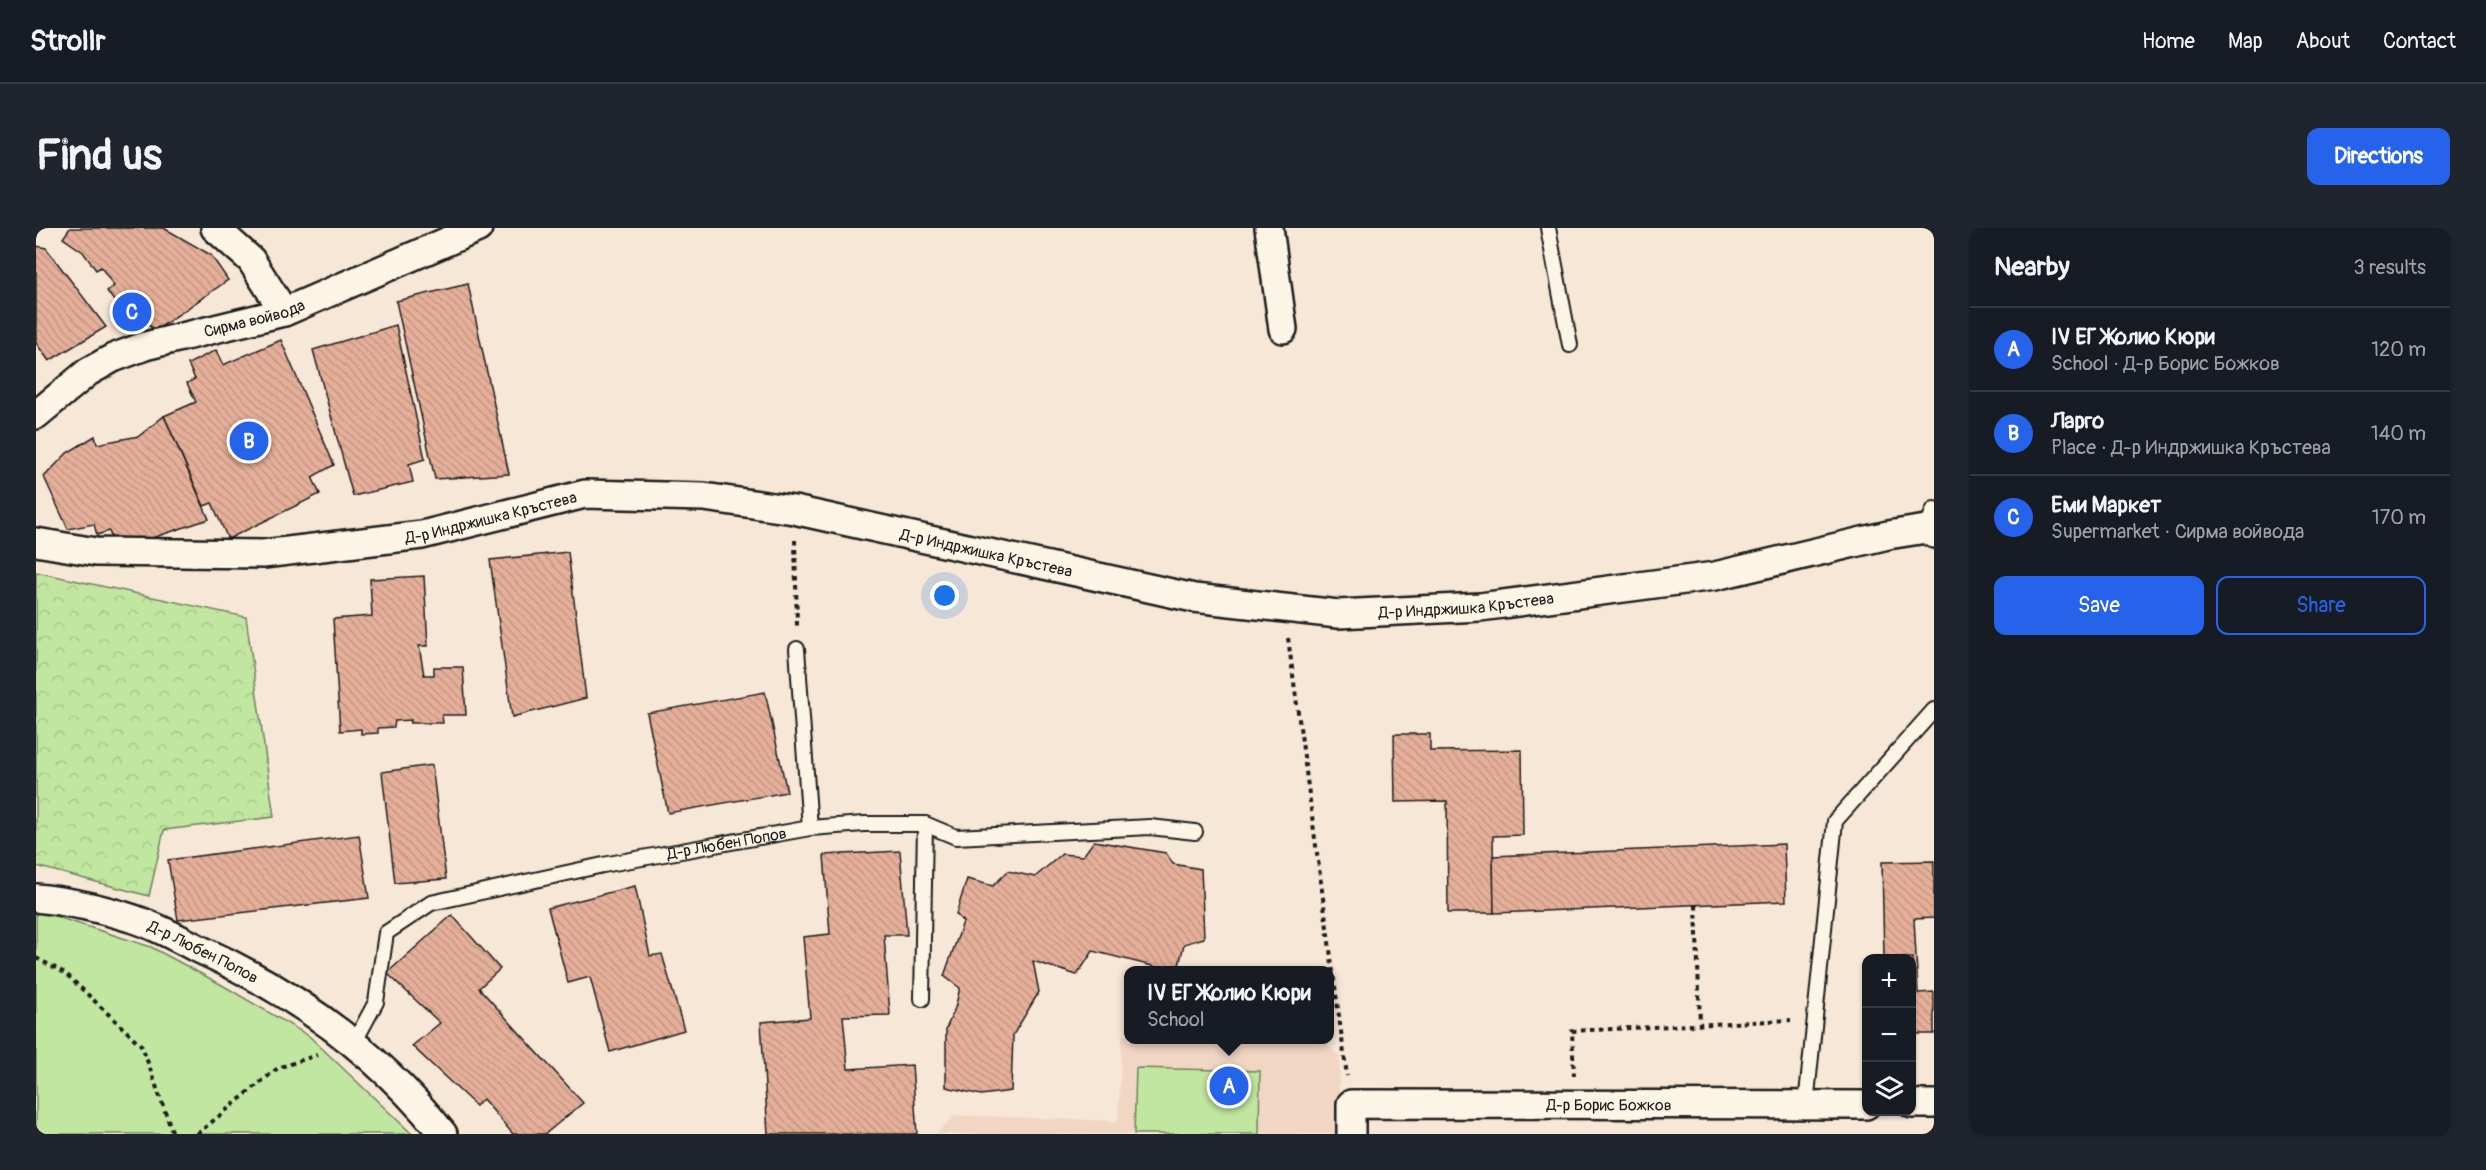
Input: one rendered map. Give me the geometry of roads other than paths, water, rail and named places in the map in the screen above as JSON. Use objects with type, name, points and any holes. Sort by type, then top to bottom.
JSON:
[{"type":"street","points":[[214,228],[251,260],[284,312]]},
{"type":"street","name":"Сирма войвода","points":[[36,415],[88,372],[114,358],[145,346],[284,312],[477,228]]},
{"type":"street","points":[[1269,228],[1283,329]]},
{"type":"street","name":"Д-р Индржишка Кръстева","points":[[36,542],[96,552],[263,554],[422,535],[585,494],[704,497],[794,510],[1194,598],[1338,614],[1480,607],[1715,576],[1931,524]]},
{"type":"street","name":"Д-р Любен Попов","points":[[36,898],[58,900],[135,919],[239,967],[323,1018],[354,1043],[392,1077],[443,1134]]},
{"type":"street","name":"Д-р Борис Божков","points":[[1351,1134],[1351,1104],[1862,1104]]},
{"type":"street","points":[[1916,1104],[1934,1104]]},
{"type":"lane","points":[[1548,228],[1570,345]]},
{"type":"lane","points":[[797,649],[810,828]]},
{"type":"lane","points":[[1806,1105],[1835,821],[1934,710]]},
{"type":"lane","name":"Д-р Любен Попов","points":[[354,1043],[375,1002],[386,933],[431,903],[603,865],[810,828],[864,824],[925,824],[956,837],[1150,827],[1195,832]]},
{"type":"lane","points":[[922,999],[925,824]]},
{"type":"place","name":"Еми Маркет","points":[[132,312]]},
{"type":"place","name":"Ларго","points":[[249,441]]},
{"type":"place","name":"IV ЕГ Жолио Кюри","points":[[1229,1086]]}]
